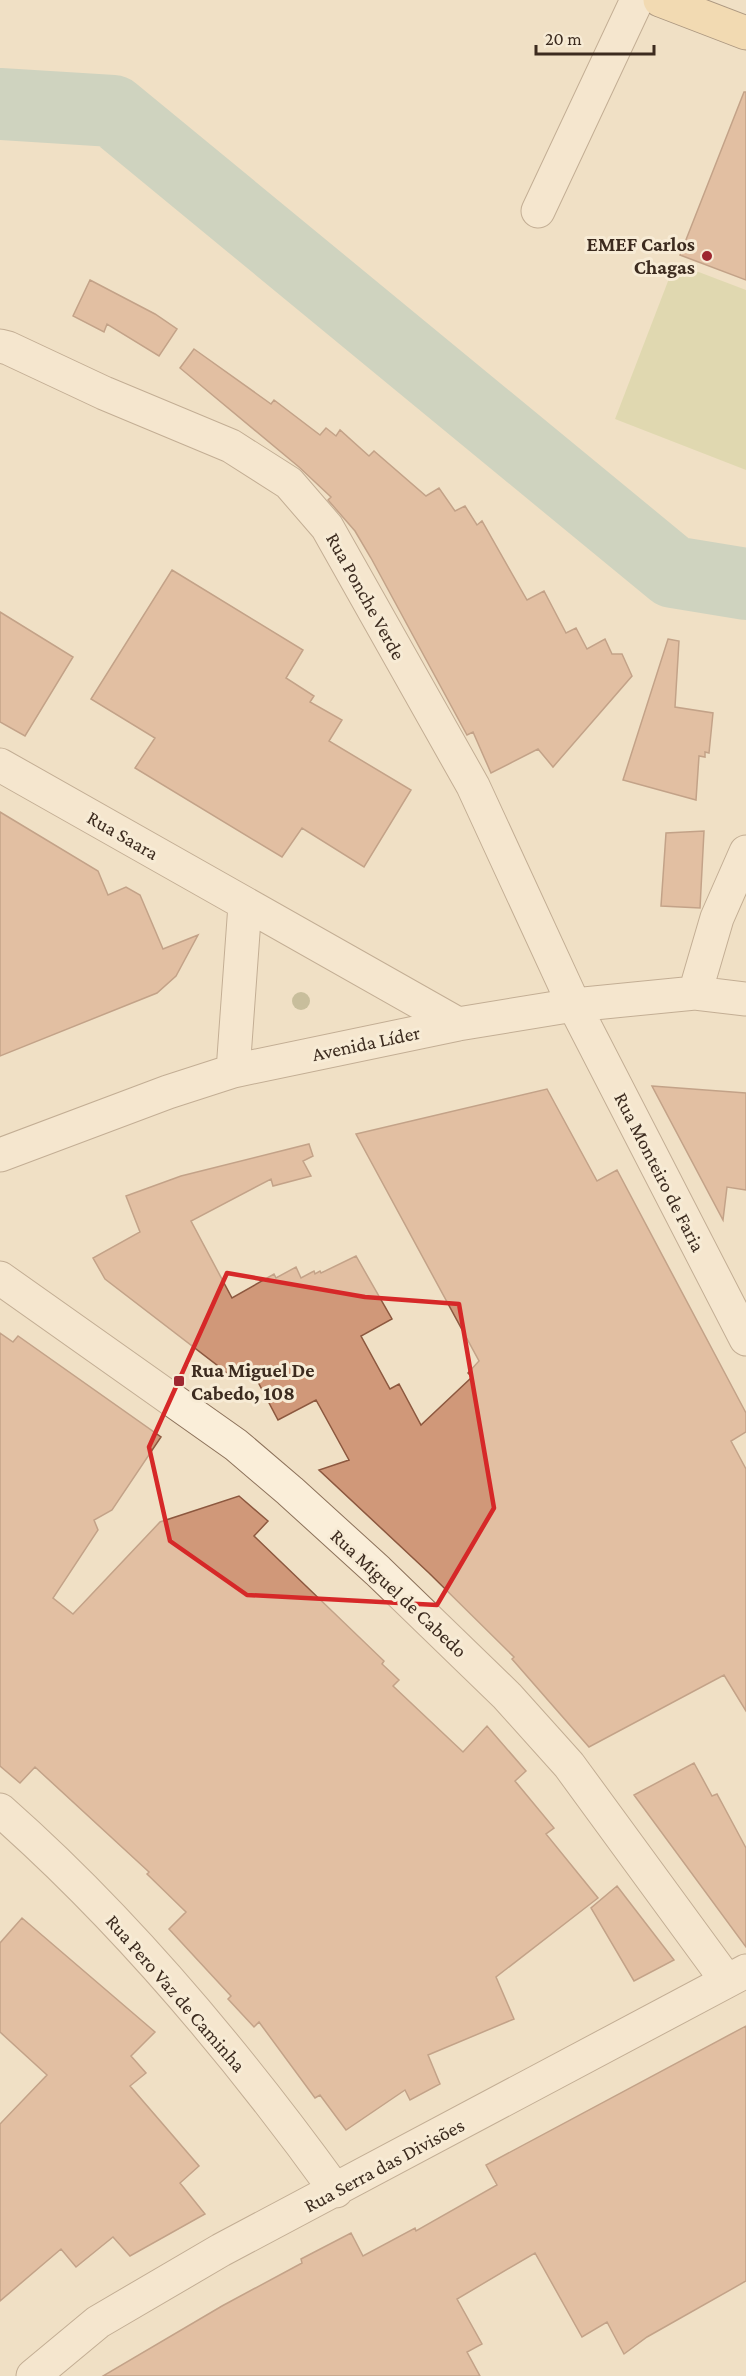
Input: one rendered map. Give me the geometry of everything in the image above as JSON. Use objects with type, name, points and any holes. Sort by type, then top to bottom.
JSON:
[{"type":"main road","points":[[660,0],[746,33]]},
{"type":"street","points":[[538,211],[637,0]]},
{"type":"street","name":"Rua Ponche Verde","points":[[0,346],[104,393],[231,446],[289,483],[327,527],[473,786],[573,1005]]},
{"type":"street","name":"Rua Saara","points":[[0,765],[458,1024]]},
{"type":"street","points":[[695,993],[717,918],[746,852]]},
{"type":"street","points":[[233,1071],[245,905]]},
{"type":"street","name":"Avenida Líder","points":[[0,1155],[168,1092],[233,1071],[458,1024],[573,1005],[695,993],[746,999]]},
{"type":"street","name":"Rua Monteiro de Faria","points":[[573,1005],[746,1339]]},
{"type":"street","name":"Rua Miguel de Cabedo","points":[[0,1278],[236,1445],[378,1571],[507,1696],[569,1765],[737,1976]]},
{"type":"street","name":"Rua Pero Vaz de Caminha","points":[[0,1810],[53,1857],[180,1991],[285,2120],[336,2191]]},
{"type":"street","name":"Rua Serra das Divisões","points":[[33,2376],[98,2322],[221,2250],[336,2191],[737,1976]]},
{"type":"highlighted area","points":[[227,1273],[365,1297],[459,1304],[494,1508],[437,1605],[247,1595],[170,1541],[149,1447]]},
{"type":"green space","name":"EMEF Carlos Chagas","points":[[675,263],[746,290],[746,470],[615,419]]},
{"type":"building","points":[[744,92],[746,92],[746,280],[680,255]]},
{"type":"building","points":[[90,280],[155,314],[177,329],[159,356],[107,324],[104,332],[73,316]]},
{"type":"building","points":[[194,349],[271,404],[274,400],[320,435],[326,428],[336,436],[340,430],[369,456],[374,451],[426,496],[439,488],[455,511],[465,506],[477,525],[482,521],[527,600],[544,591],[566,633],[576,628],[587,649],[605,639],[612,654],[622,654],[632,676],[553,767],[538,749],[491,773],[473,732],[467,735],[355,531],[328,500],[331,497],[299,467],[180,368]]},
{"type":"building","points":[[172,570],[303,650],[286,678],[314,696],[310,702],[342,720],[329,741],[411,790],[364,867],[302,828],[282,857],[135,768],[155,738],[91,699]]},
{"type":"building","points":[[0,612],[73,657],[25,736],[0,722]]},
{"type":"building","points":[[668,639],[679,641],[675,707],[713,713],[709,753],[705,752],[705,757],[699,756],[696,800],[623,780]]},
{"type":"building","points":[[0,812],[98,871],[108,895],[126,887],[140,895],[163,949],[198,935],[176,976],[157,993],[0,1056]]},
{"type":"building","points":[[704,831],[700,908],[661,906],[666,833]]},
{"type":"building","points":[[652,1086],[746,1093],[746,1190],[727,1187],[723,1220]]},
{"type":"building","points":[[547,1089],[597,1181],[617,1170],[746,1413],[746,1432],[731,1441],[746,1469],[746,1711],[724,1675],[589,1747],[512,1659],[514,1657],[319,1470],[349,1460],[316,1400],[278,1420],[249,1365],[230,1375],[105,1279],[93,1258],[140,1232],[126,1196],[181,1176],[309,1144],[313,1156],[303,1161],[311,1176],[273,1186],[271,1179],[191,1221],[232,1298],[274,1274],[276,1278],[296,1267],[301,1278],[314,1271],[315,1274],[320,1271],[321,1273],[356,1256],[392,1319],[361,1336],[390,1389],[399,1384],[421,1425],[472,1377],[468,1373],[479,1361],[356,1134]]},
{"type":"building","points":[[0,1333],[13,1342],[18,1336],[161,1437],[112,1510],[94,1520],[98,1530],[53,1598],[73,1614],[160,1522],[239,1496],[268,1521],[254,1536],[384,1661],[382,1664],[399,1680],[393,1686],[463,1752],[487,1726],[526,1771],[515,1781],[554,1828],[546,1834],[598,1898],[496,1977],[514,2019],[428,2055],[440,2084],[410,2100],[405,2090],[346,2130],[320,2095],[315,2098],[259,2022],[254,2027],[228,1999],[231,1996],[169,1929],[186,1912],[147,1874],[149,1872],[35,1767],[20,1783],[0,1766]]},
{"type":"building","points":[[694,1763],[712,1796],[717,1794],[746,1848],[746,1947],[634,1795]]},
{"type":"building","points":[[617,1886],[674,1960],[634,1981],[591,1908]]},
{"type":"building","points":[[22,1918],[155,2032],[131,2056],[146,2073],[130,2086],[199,2166],[180,2183],[205,2214],[130,2256],[113,2237],[76,2267],[61,2249],[0,2301],[0,2124],[47,2075],[0,2032],[0,1943]]},
{"type":"building","points":[[746,2026],[746,2281],[647,2337],[624,2354],[607,2322],[582,2337],[535,2253],[457,2299],[482,2344],[467,2352],[480,2376],[103,2376],[222,2306],[302,2263],[301,2259],[351,2233],[363,2256],[415,2228],[416,2231],[497,2185],[486,2165]]},
{"type":"waterway","points":[[0,104],[113,111],[673,572],[746,584]]},
{"type":"place","name":"EMEF Carlos Chagas","points":[[707,256]]},
{"type":"place","name":"Rua Miguel De Cabedo, 108","points":[[179,1381]]}]
